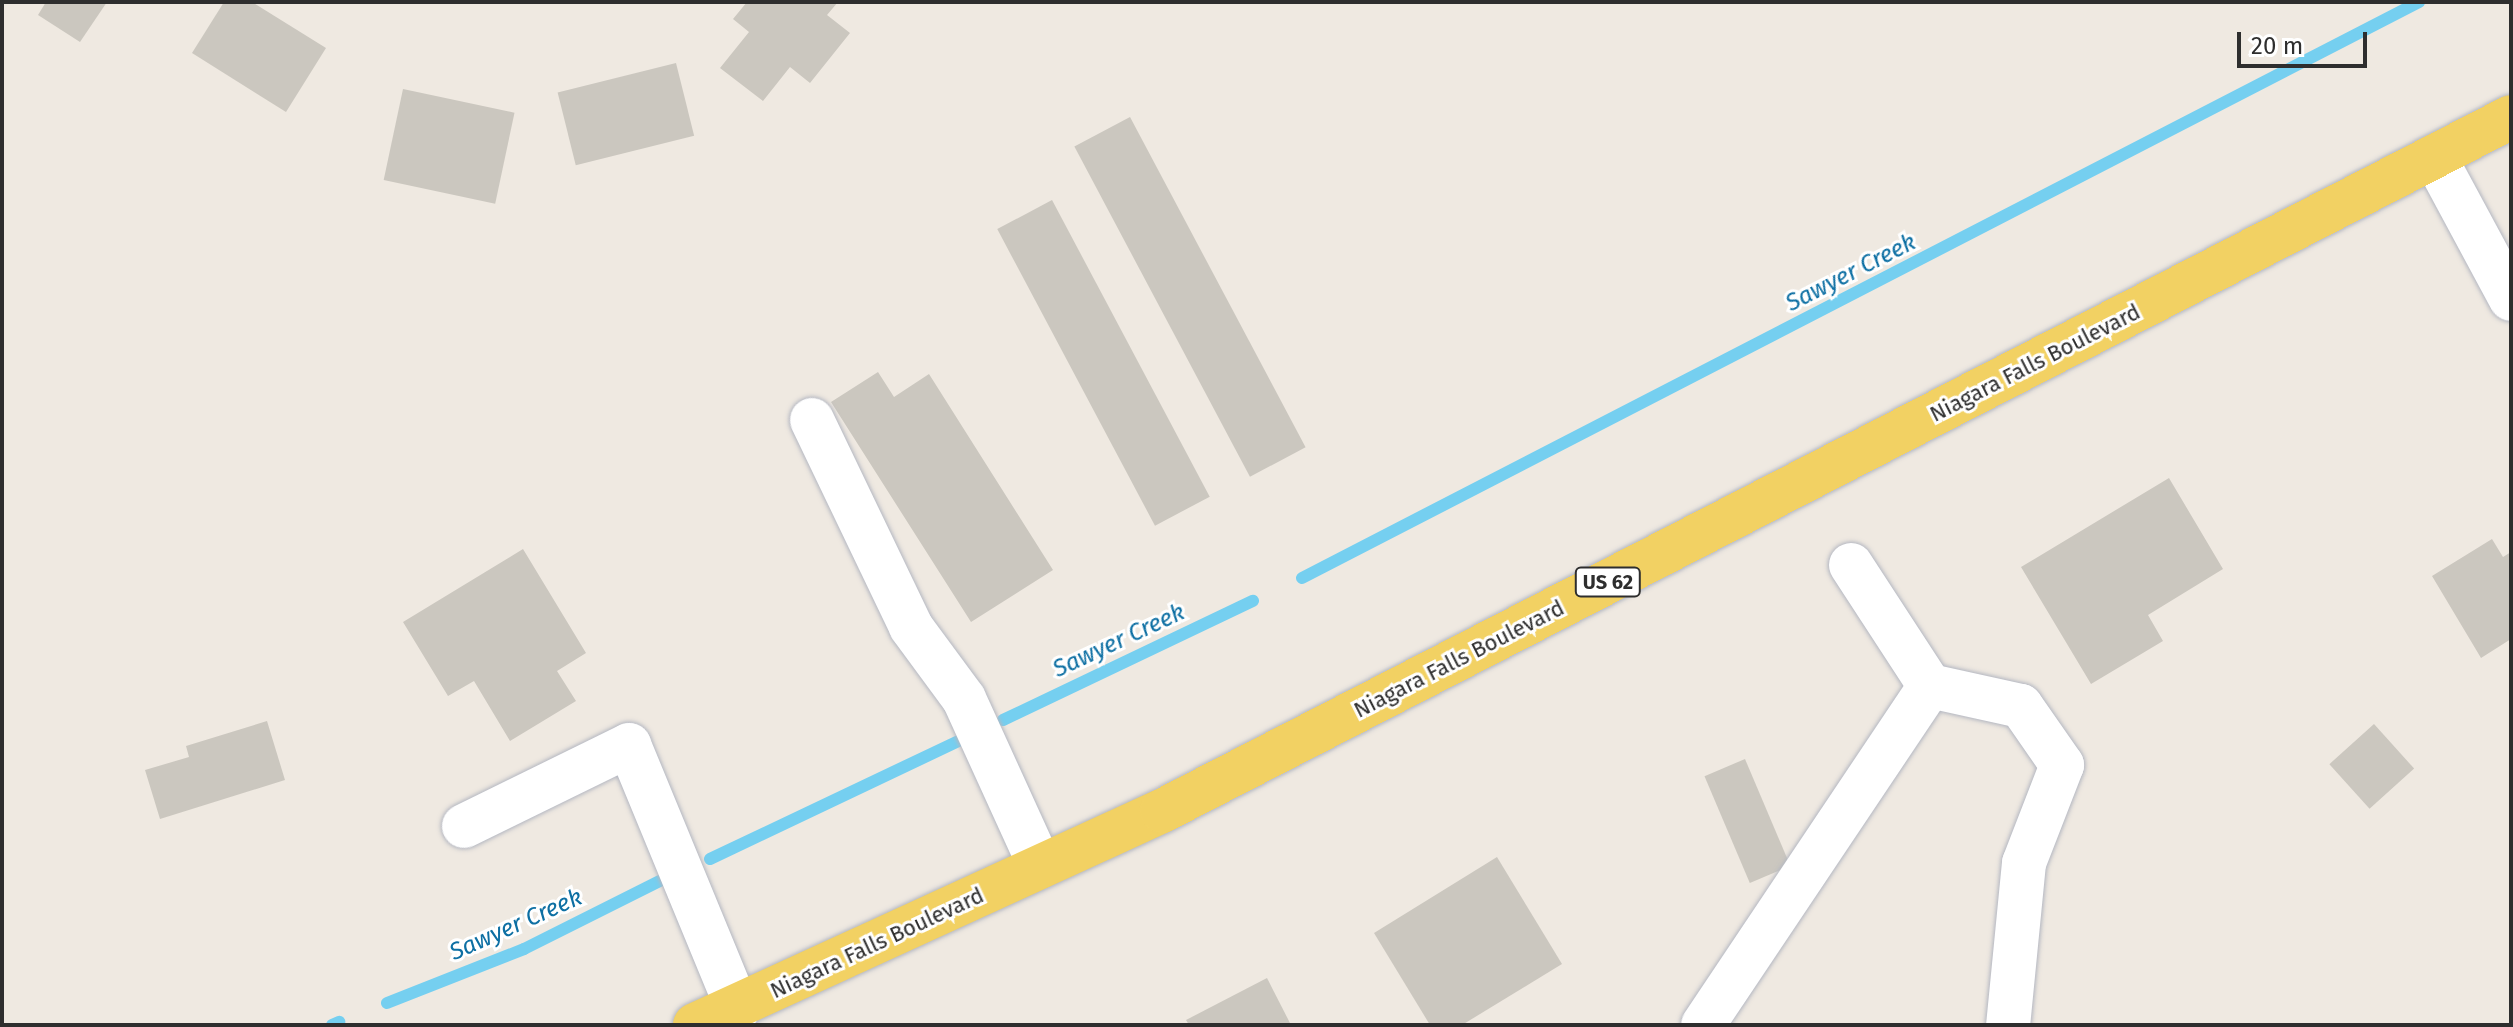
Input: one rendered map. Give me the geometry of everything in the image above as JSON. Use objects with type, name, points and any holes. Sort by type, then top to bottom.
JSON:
[{"type":"main road","name":"Niagara Falls Boulevard","points":[[695,1025],[738,1009],[1162,811],[2511,117]]},
{"type":"street","points":[[2435,158],[2511,299]]},
{"type":"street","points":[[812,420],[911,627],[964,699],[1040,866]]},
{"type":"street","points":[[1851,565],[1930,686],[2021,706],[2062,765],[2024,863],[2008,1025]]},
{"type":"street","points":[[1703,1025],[1930,686]]},
{"type":"street","points":[[464,826],[629,745],[738,1009]]},
{"type":"building","points":[[46,2],[107,2],[80,42],[38,15]]},
{"type":"building","points":[[224,2],[252,2],[326,48],[286,112],[192,53]]},
{"type":"building","points":[[747,2],[838,2],[827,15],[850,33],[810,83],[790,67],[763,101],[720,68],[749,32],[733,19]]},
{"type":"building","points":[[676,63],[694,136],[576,165],[558,93]]},
{"type":"building","points":[[403,89],[515,113],[495,204],[384,180]]},
{"type":"building","points":[[1130,117],[1306,447],[1250,477],[1074,147]]},
{"type":"building","points":[[1052,200],[1210,497],[1155,526],[997,229]]},
{"type":"building","points":[[878,372],[894,397],[929,374],[1053,570],[971,622],[831,402]]},
{"type":"building","points":[[2169,478],[2223,569],[2148,615],[2163,641],[2091,684],[2021,567]]},
{"type":"building","points":[[2492,539],[2503,557],[2511,552],[2511,639],[2481,658],[2432,576]]},
{"type":"building","points":[[523,549],[586,653],[557,671],[576,701],[510,741],[474,681],[448,696],[403,622]]},
{"type":"building","points":[[267,721],[285,780],[160,819],[145,770],[189,757],[186,746]]},
{"type":"building","points":[[2374,724],[2414,769],[2370,809],[2329,764]]},
{"type":"building","points":[[1745,759],[1790,866],[1750,883],[1704,776]]},
{"type":"building","points":[[1497,857],[1562,964],[1462,1025],[1430,1025],[1374,933]]},
{"type":"building","points":[[1267,978],[1291,1025],[1189,1025],[1186,1020]]},
{"type":"waterway","name":"Sawyer Creek","points":[[1302,578],[2419,2]]},
{"type":"waterway","name":"Sawyer Creek","points":[[1003,720],[1253,601]]},
{"type":"waterway","name":"Sawyer Creek","points":[[710,859],[959,741]]},
{"type":"waterway","name":"Sawyer Creek","points":[[387,1003],[524,949],[660,881]]},
{"type":"waterway","name":"Sawyer Creek","points":[[332,1025],[339,1022]]}]
